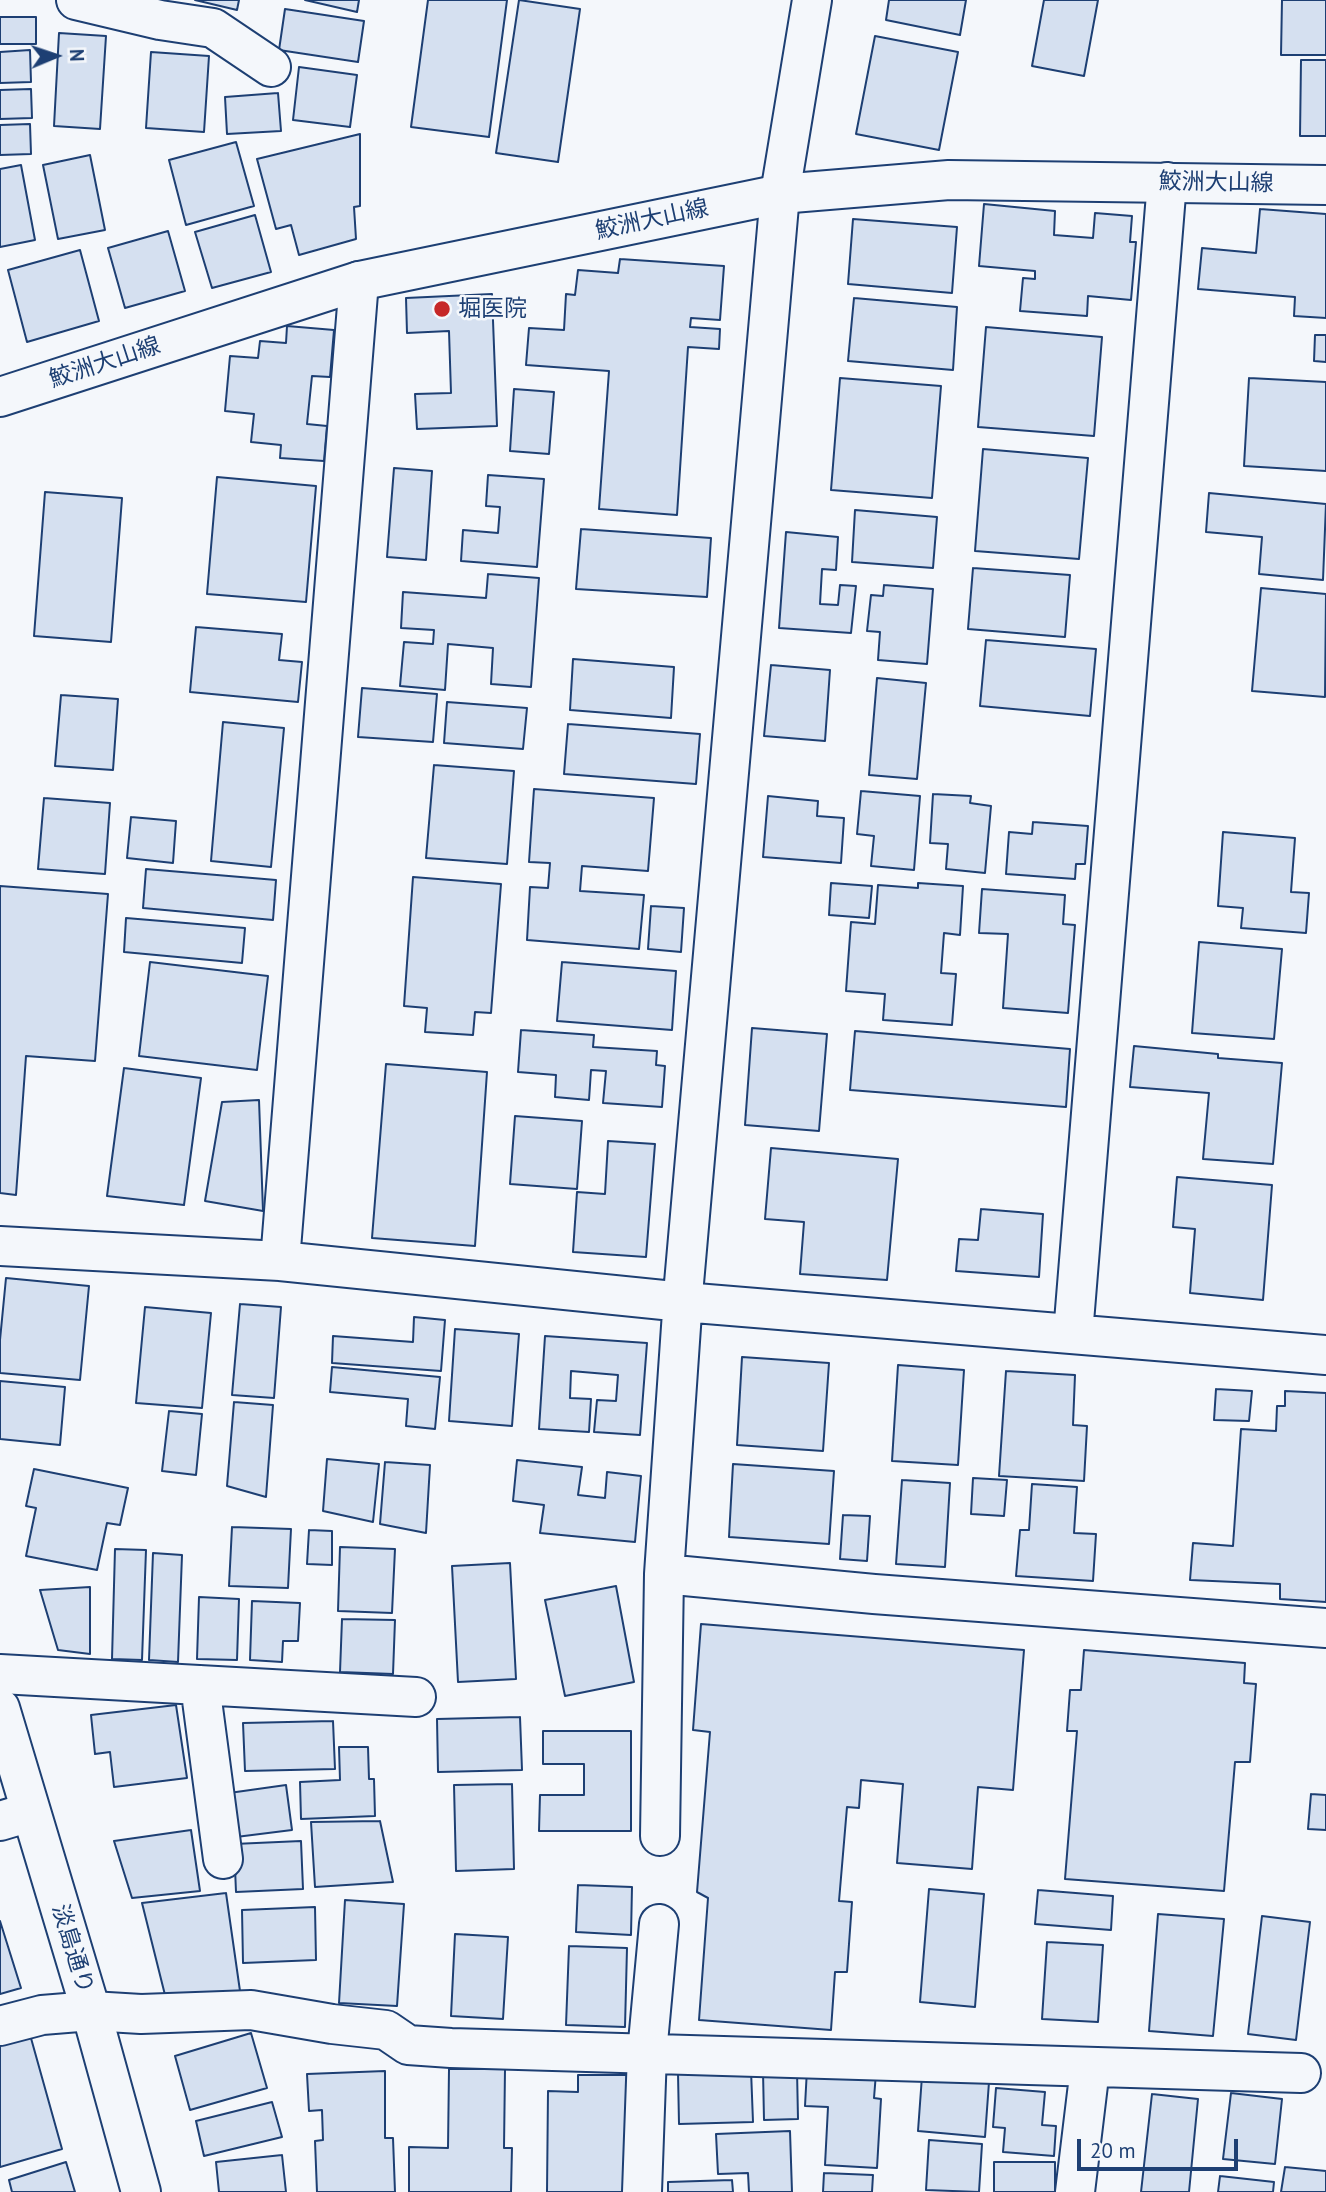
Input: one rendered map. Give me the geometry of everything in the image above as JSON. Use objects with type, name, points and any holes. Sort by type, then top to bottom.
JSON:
[{"type":"street","points":[[76,0],[212,29],[271,67]]},
{"type":"street","points":[[660,1836],[664,1574],[683,1302],[780,194],[812,0]]},
{"type":"street","name":"鮫洲大山線","points":[[0,397],[359,281],[780,194],[950,180],[1326,185]]},
{"type":"street","points":[[1073,1334],[1167,183]]},
{"type":"street","points":[[280,1261],[359,281]]},
{"type":"street","points":[[0,1246],[280,1261],[683,1302],[1326,1355]]},
{"type":"street","points":[[664,1574],[874,1594],[1326,1628]]},
{"type":"street","points":[[0,1674],[416,1697]]},
{"type":"street","points":[[200,1685],[223,1859]]},
{"type":"street","name":"淡島通り","points":[[0,1707],[15,1817],[91,2011],[141,2192]]},
{"type":"street","points":[[642,2192],[647,2053],[659,1924]]},
{"type":"street","points":[[0,2026],[42,2015],[91,2011],[141,2014],[251,2010],[386,2031],[408,2045],[1301,2073]]},
{"type":"street","points":[[1075,2192],[1090,2068]]},
{"type":"building","points":[[195,0],[239,0],[237,10]]},
{"type":"building","points":[[305,0],[359,0],[357,12]]},
{"type":"building","points":[[428,0],[507,0],[489,137],[411,127]]},
{"type":"building","points":[[519,0],[580,9],[558,162],[496,153]]},
{"type":"building","points":[[889,0],[966,0],[960,35],[886,20]]},
{"type":"building","points":[[1044,0],[1098,0],[1084,76],[1032,66]]},
{"type":"building","points":[[1282,0],[1326,0],[1326,55],[1281,55]]},
{"type":"building","points":[[285,9],[364,21],[358,62],[279,50]]},
{"type":"building","points":[[0,17],[36,17],[36,44],[0,44]]},
{"type":"building","points":[[59,33],[106,36],[100,129],[54,126]]},
{"type":"building","points":[[875,36],[958,52],[939,150],[856,134]]},
{"type":"building","points":[[30,50],[31,82],[0,83],[0,52]]},
{"type":"building","points":[[151,52],[209,56],[204,132],[146,128]]},
{"type":"building","points":[[1301,60],[1326,60],[1326,136],[1300,136]]},
{"type":"building","points":[[299,67],[357,75],[350,127],[293,120]]},
{"type":"building","points":[[31,89],[32,118],[0,119],[0,90]]},
{"type":"building","points":[[278,93],[281,131],[227,134],[225,97]]},
{"type":"building","points":[[30,124],[31,154],[0,155],[0,125]]},
{"type":"building","points":[[360,134],[360,206],[354,207],[356,239],[299,255],[291,225],[276,229],[257,159]]},
{"type":"building","points":[[236,142],[254,206],[186,225],[169,160]]},
{"type":"building","points":[[90,155],[105,230],[58,239],[43,165]]},
{"type":"building","points":[[21,165],[35,240],[0,247],[0,169]]},
{"type":"building","points":[[984,204],[1055,211],[1054,235],[1093,238],[1095,213],[1132,216],[1130,242],[1136,242],[1131,300],[1088,296],[1087,316],[1020,311],[1023,278],[1035,279],[1035,271],[979,266]]},
{"type":"building","points":[[1260,209],[1326,214],[1326,318],[1294,316],[1295,297],[1198,289],[1202,248],[1256,253]]},
{"type":"building","points":[[255,215],[271,272],[212,288],[195,232]]},
{"type":"building","points":[[853,219],[957,227],[952,293],[848,284]]},
{"type":"building","points":[[168,231],[185,291],[125,308],[108,248]]},
{"type":"building","points":[[80,250],[99,321],[27,342],[8,270]]},
{"type":"building","points":[[620,259],[724,266],[720,320],[691,318],[690,327],[720,329],[719,349],[688,347],[677,515],[599,509],[609,371],[526,365],[529,328],[564,330],[566,294],[575,295],[578,270],[618,273]]},
{"type":"building","points":[[492,294],[497,426],[417,429],[415,394],[451,393],[449,331],[407,333],[406,298]]},
{"type":"building","points":[[854,298],[957,307],[953,370],[848,361]]},
{"type":"building","points":[[287,326],[334,330],[330,377],[312,376],[307,424],[327,426],[324,461],[280,458],[281,445],[251,442],[254,414],[225,411],[230,356],[258,358],[260,341],[286,343]]},
{"type":"building","points":[[986,327],[1102,337],[1094,436],[978,427]]},
{"type":"building","points":[[1315,335],[1326,335],[1326,362],[1314,361]]},
{"type":"building","points":[[840,378],[941,386],[932,498],[831,490]]},
{"type":"building","points":[[1249,378],[1326,382],[1326,471],[1244,466]]},
{"type":"building","points":[[514,389],[554,392],[549,454],[510,451]]},
{"type":"building","points":[[983,449],[1088,458],[1079,559],[975,551]]},
{"type":"building","points":[[394,468],[432,471],[426,560],[387,557]]},
{"type":"building","points":[[488,475],[544,479],[537,567],[461,561],[463,530],[498,533],[500,507],[486,506]]},
{"type":"building","points":[[217,477],[316,486],[306,602],[207,594]]},
{"type":"building","points":[[45,492],[122,498],[111,642],[34,636]]},
{"type":"building","points":[[1209,493],[1326,504],[1323,580],[1259,574],[1262,537],[1206,532]]},
{"type":"building","points":[[855,510],[937,517],[933,568],[852,562]]},
{"type":"building","points":[[581,529],[711,538],[707,597],[576,589]]},
{"type":"building","points":[[786,532],[838,537],[836,570],[822,569],[820,604],[838,605],[840,585],[856,586],[851,633],[779,628]]},
{"type":"building","points":[[973,568],[1070,575],[1065,637],[968,629]]},
{"type":"building","points":[[488,574],[539,578],[531,687],[491,684],[493,648],[448,644],[445,690],[400,686],[404,642],[433,644],[434,630],[401,628],[403,592],[486,598]]},
{"type":"building","points":[[884,585],[933,589],[927,664],[878,660],[880,632],[867,631],[871,595],[883,596]]},
{"type":"building","points":[[1261,588],[1326,594],[1325,697],[1252,691]]},
{"type":"building","points":[[196,627],[282,634],[279,660],[302,662],[298,702],[190,692]]},
{"type":"building","points":[[986,640],[1096,649],[1090,716],[980,706]]},
{"type":"building","points":[[573,659],[674,667],[671,718],[570,710]]},
{"type":"building","points":[[771,665],[830,670],[825,741],[764,736]]},
{"type":"building","points":[[877,678],[926,683],[917,779],[869,775]]},
{"type":"building","points":[[362,688],[437,694],[433,742],[358,737]]},
{"type":"building","points":[[61,695],[118,699],[113,770],[55,766]]},
{"type":"building","points":[[447,702],[527,708],[523,749],[444,743]]},
{"type":"building","points":[[223,722],[284,728],[271,867],[211,861]]},
{"type":"building","points":[[568,724],[700,734],[696,784],[564,774]]},
{"type":"building","points":[[434,765],[514,771],[507,864],[426,858]]},
{"type":"building","points":[[534,789],[654,798],[648,871],[582,866],[580,891],[644,895],[639,949],[527,940],[530,887],[548,888],[550,863],[529,862]]},
{"type":"building","points":[[861,791],[920,796],[914,870],[871,866],[874,836],[857,834]]},
{"type":"building","points":[[933,794],[971,796],[970,803],[991,806],[985,873],[946,869],[948,844],[930,843]]},
{"type":"building","points":[[768,796],[818,801],[817,816],[844,818],[841,863],[763,857]]},
{"type":"building","points":[[44,798],[110,803],[105,874],[38,869]]},
{"type":"building","points":[[131,817],[176,821],[173,863],[127,858]]},
{"type":"building","points":[[1033,822],[1088,826],[1085,864],[1076,864],[1075,879],[1006,874],[1009,832],[1032,834]]},
{"type":"building","points":[[1223,832],[1295,838],[1291,892],[1309,893],[1306,933],[1241,928],[1243,908],[1218,906]]},
{"type":"building","points":[[146,869],[276,880],[273,920],[143,908]]},
{"type":"building","points":[[413,877],[501,884],[491,1013],[475,1012],[473,1035],[425,1032],[427,1008],[404,1006]]},
{"type":"building","points":[[831,883],[872,886],[869,918],[829,915]]},
{"type":"building","points":[[918,883],[963,886],[960,935],[944,933],[941,973],[956,974],[952,1025],[883,1020],[885,994],[846,991],[851,922],[875,924],[878,885],[918,888]]},
{"type":"building","points":[[0,886],[108,894],[95,1061],[26,1056],[16,1195],[0,1193]]},
{"type":"building","points":[[982,889],[1065,895],[1063,924],[1075,925],[1068,1013],[1003,1008],[1008,934],[979,933]]},
{"type":"building","points":[[651,906],[684,908],[681,952],[648,949]]},
{"type":"building","points":[[126,918],[245,928],[242,963],[124,952]]},
{"type":"building","points":[[1199,942],[1282,949],[1274,1039],[1192,1033]]},
{"type":"building","points":[[150,962],[268,976],[257,1070],[139,1056]]},
{"type":"building","points":[[562,962],[676,971],[672,1030],[557,1021]]},
{"type":"building","points":[[752,1028],[827,1034],[819,1131],[745,1125]]},
{"type":"building","points":[[521,1030],[594,1035],[593,1047],[657,1051],[656,1065],[665,1066],[662,1107],[603,1103],[606,1071],[591,1070],[589,1100],[555,1097],[556,1075],[518,1072]]},
{"type":"building","points":[[855,1031],[1070,1049],[1066,1107],[850,1090]]},
{"type":"building","points":[[1134,1046],[1218,1054],[1218,1058],[1282,1063],[1273,1164],[1203,1159],[1209,1093],[1130,1087]]},
{"type":"building","points":[[386,1064],[487,1072],[475,1246],[372,1238]]},
{"type":"building","points":[[124,1068],[201,1078],[184,1205],[107,1196]]},
{"type":"building","points":[[259,1100],[263,1211],[205,1201],[222,1102]]},
{"type":"building","points":[[515,1116],[582,1121],[577,1189],[510,1184]]},
{"type":"building","points":[[608,1141],[655,1144],[646,1257],[573,1252],[577,1192],[605,1194]]},
{"type":"building","points":[[771,1148],[898,1159],[887,1280],[800,1274],[804,1222],[765,1219]]},
{"type":"building","points":[[1177,1177],[1272,1185],[1263,1300],[1190,1293],[1195,1229],[1173,1227]]},
{"type":"building","points":[[981,1209],[1043,1214],[1039,1277],[956,1271],[959,1239],[978,1240]]},
{"type":"building","points":[[6,1278],[89,1286],[80,1380],[0,1373]]},
{"type":"building","points":[[240,1304],[281,1307],[274,1398],[232,1395]]},
{"type":"building","points":[[145,1307],[211,1313],[202,1408],[136,1403]]},
{"type":"building","points":[[414,1317],[445,1320],[441,1371],[332,1363],[333,1336],[413,1342]]},
{"type":"building","points":[[455,1329],[519,1334],[512,1426],[449,1421]]},
{"type":"building","points":[[545,1336],[647,1343],[640,1435],[594,1432],[597,1400],[616,1401],[618,1375],[571,1371],[570,1398],[591,1399],[589,1432],[539,1429]]},
{"type":"building","points":[[742,1357],[829,1363],[823,1451],[737,1445]]},
{"type":"building","points":[[898,1365],[964,1370],[958,1465],[892,1461]]},
{"type":"building","points":[[332,1367],[440,1377],[435,1429],[406,1426],[408,1399],[330,1392]]},
{"type":"building","points":[[1006,1371],[1075,1375],[1073,1425],[1087,1426],[1084,1481],[999,1476]]},
{"type":"building","points":[[0,1381],[65,1387],[60,1445],[0,1439]]},
{"type":"building","points":[[1216,1389],[1252,1391],[1249,1421],[1214,1420]]},
{"type":"building","points":[[1285,1391],[1326,1393],[1326,1602],[1280,1599],[1280,1584],[1190,1580],[1193,1543],[1233,1546],[1241,1429],[1276,1431],[1277,1406],[1285,1406]]},
{"type":"building","points":[[234,1402],[273,1405],[266,1497],[227,1486]]},
{"type":"building","points":[[169,1411],[202,1414],[196,1475],[162,1471]]},
{"type":"building","points":[[327,1459],[379,1464],[373,1522],[323,1511]]},
{"type":"building","points":[[517,1460],[582,1467],[578,1495],[605,1498],[607,1472],[641,1476],[635,1542],[540,1533],[544,1505],[513,1501]]},
{"type":"building","points":[[385,1462],[430,1465],[426,1533],[380,1524]]},
{"type":"building","points":[[733,1464],[834,1471],[829,1544],[729,1537]]},
{"type":"building","points":[[34,1469],[128,1488],[120,1525],[107,1523],[97,1570],[26,1556],[36,1508],[26,1506]]},
{"type":"building","points":[[973,1478],[1007,1480],[1004,1516],[971,1514]]},
{"type":"building","points":[[902,1480],[950,1483],[945,1567],[896,1564]]},
{"type":"building","points":[[1032,1484],[1077,1487],[1074,1533],[1096,1534],[1093,1581],[1016,1576],[1020,1530],[1029,1530]]},
{"type":"building","points":[[843,1515],[870,1516],[867,1561],[840,1559]]},
{"type":"building","points":[[232,1527],[291,1529],[288,1588],[229,1586]]},
{"type":"building","points":[[309,1530],[332,1531],[332,1565],[307,1564]]},
{"type":"building","points":[[340,1547],[395,1549],[392,1613],[338,1611]]},
{"type":"building","points":[[115,1549],[146,1550],[142,1660],[112,1659]]},
{"type":"building","points":[[153,1553],[182,1555],[178,1662],[149,1660]]},
{"type":"building","points":[[510,1563],[516,1679],[458,1682],[452,1566]]},
{"type":"building","points":[[616,1586],[634,1682],[565,1696],[545,1600]]},
{"type":"building","points":[[90,1587],[90,1654],[58,1650],[40,1590]]},
{"type":"building","points":[[199,1597],[239,1599],[237,1660],[197,1659]]},
{"type":"building","points":[[252,1601],[300,1603],[298,1641],[283,1641],[282,1662],[250,1660]]},
{"type":"building","points":[[342,1619],[395,1620],[393,1674],[340,1672]]},
{"type":"building","points":[[701,1624],[1024,1650],[1013,1790],[978,1787],[972,1869],[897,1863],[903,1784],[861,1780],[859,1808],[847,1807],[839,1901],[852,1902],[847,1972],[835,1972],[831,2030],[699,2020],[708,1898],[697,1892],[710,1732],[693,1730]]},
{"type":"building","points":[[1084,1650],[1245,1663],[1244,1683],[1256,1684],[1250,1762],[1235,1762],[1224,1891],[1065,1879],[1077,1731],[1067,1731],[1070,1690],[1081,1690]]},
{"type":"building","points":[[176,1705],[187,1778],[114,1787],[110,1752],[95,1754],[91,1715]]},
{"type":"building","points":[[520,1717],[522,1770],[438,1772],[437,1719]]},
{"type":"building","points":[[333,1721],[335,1769],[245,1771],[243,1723]]},
{"type":"building","points":[[543,1731],[631,1731],[631,1831],[539,1831],[540,1795],[584,1795],[584,1764],[543,1764]]},
{"type":"building","points":[[339,1747],[368,1747],[369,1779],[374,1779],[375,1816],[301,1819],[300,1782],[340,1780]]},
{"type":"building","points":[[512,1784],[514,1869],[456,1871],[454,1785]]},
{"type":"building","points":[[286,1785],[292,1830],[228,1838],[222,1794]]},
{"type":"building","points":[[1311,1794],[1326,1795],[1326,1830],[1308,1829]]},
{"type":"building","points":[[380,1821],[393,1882],[315,1887],[311,1822]]},
{"type":"building","points":[[191,1830],[200,1891],[132,1898],[114,1841]]},
{"type":"building","points":[[301,1841],[303,1889],[236,1892],[234,1844]]},
{"type":"building","points":[[578,1885],[632,1887],[631,1935],[576,1932]]},
{"type":"building","points":[[929,1889],[984,1894],[975,2007],[920,2002]]},
{"type":"building","points":[[1038,1890],[1113,1896],[1111,1930],[1035,1924]]},
{"type":"building","points":[[226,1893],[240,1991],[165,1995],[142,1903]]},
{"type":"building","points":[[345,1900],[404,1904],[397,2006],[339,2003]]},
{"type":"building","points":[[315,1907],[316,1960],[243,1963],[242,1910]]},
{"type":"building","points":[[1158,1914],[1224,1919],[1213,2036],[1149,2031]]},
{"type":"building","points":[[1262,1916],[1310,1922],[1296,2040],[1248,2034]]},
{"type":"building","points":[[0,1921],[21,1988],[0,1994]]},
{"type":"building","points":[[455,1934],[508,1937],[503,2019],[451,2016]]},
{"type":"building","points":[[1047,1942],[1103,1945],[1098,2022],[1042,2019]]},
{"type":"building","points":[[569,1946],[627,1948],[625,2027],[566,2025]]},
{"type":"building","points":[[29,2031],[62,2149],[0,2167],[0,2039]]},
{"type":"building","points":[[251,2033],[267,2088],[190,2110],[175,2056]]},
{"type":"building","points":[[449,2069],[505,2069],[504,2148],[512,2148],[511,2192],[409,2192],[409,2147],[448,2148]]},
{"type":"building","points":[[807,2069],[876,2073],[874,2098],[881,2099],[877,2168],[825,2165],[828,2107],[805,2106]]},
{"type":"building","points":[[751,2070],[753,2122],[679,2124],[678,2073]]},
{"type":"building","points":[[797,2070],[798,2119],[764,2120],[763,2071]]},
{"type":"building","points":[[385,2071],[385,2138],[393,2138],[395,2192],[317,2192],[315,2141],[323,2140],[322,2110],[309,2111],[307,2074]]},
{"type":"building","points":[[578,2075],[627,2075],[626,2092],[630,2091],[629,2192],[547,2192],[548,2091],[578,2092]]},
{"type":"building","points":[[922,2076],[989,2082],[985,2137],[918,2131]]},
{"type":"building","points":[[996,2088],[1045,2092],[1042,2125],[1056,2126],[1054,2156],[1003,2152],[1005,2128],[993,2127]]},
{"type":"building","points":[[1231,2093],[1282,2099],[1275,2164],[1223,2159]]},
{"type":"building","points":[[1152,2094],[1198,2099],[1189,2192],[1141,2192]]},
{"type":"building","points":[[272,2102],[282,2137],[204,2156],[196,2121]]},
{"type":"building","points":[[790,2131],[792,2192],[749,2192],[748,2173],[718,2174],[716,2134]]},
{"type":"building","points":[[929,2140],[982,2144],[979,2192],[926,2190]]},
{"type":"building","points":[[282,2155],[286,2192],[219,2192],[216,2162]]},
{"type":"building","points":[[66,2162],[75,2192],[12,2192],[9,2180]]},
{"type":"building","points":[[994,2162],[1055,2162],[1055,2192],[994,2192]]},
{"type":"building","points":[[1285,2167],[1326,2171],[1326,2192],[1281,2192]]},
{"type":"building","points":[[824,2173],[873,2175],[872,2192],[823,2192]]},
{"type":"building","points":[[1220,2176],[1274,2182],[1273,2192],[1218,2192]]},
{"type":"building","points":[[732,2180],[733,2192],[668,2192],[668,2182]]},
{"type":"place","name":"堀医院","points":[[442,309]]}]
